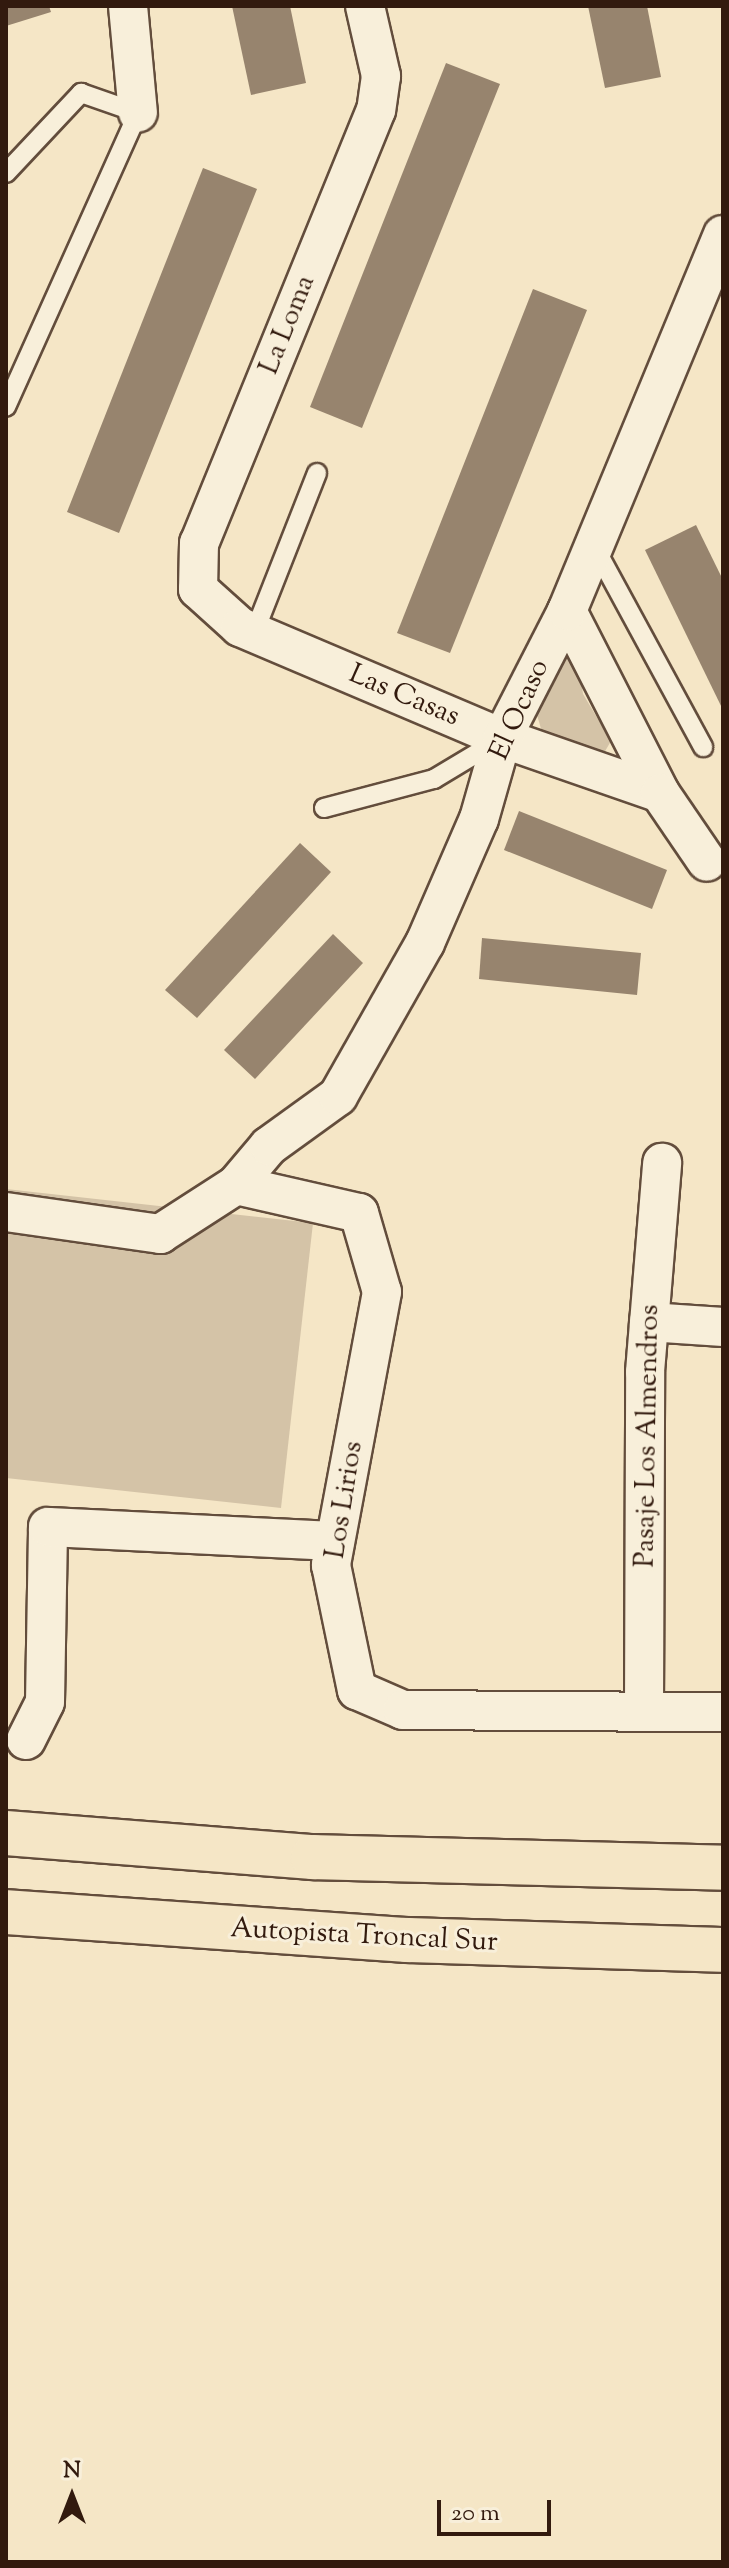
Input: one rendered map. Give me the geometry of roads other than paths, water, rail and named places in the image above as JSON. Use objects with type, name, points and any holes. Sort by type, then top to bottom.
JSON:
[{"type":"highway","points":[[6,1833],[313,1857],[723,1868]]},
{"type":"highway","name":"Autopista Troncal Sur","points":[[6,1912],[407,1940],[723,1950]]},
{"type":"street","points":[[128,6],[138,113]]},
{"type":"street","name":"La Loma","points":[[247,630],[198,589],[199,543],[376,110],[381,76],[365,6]]},
{"type":"street","name":"El Ocaso","points":[[6,1212],[160,1234],[236,1185],[269,1146],[338,1096],[425,943],[479,819],[502,738],[567,611],[592,544],[723,235]]},
{"type":"street","points":[[567,611],[660,793],[707,862]]},
{"type":"street","name":"Las Casas","points":[[247,630],[502,738],[660,793]]},
{"type":"street","name":"Pasaje Los Almendros","points":[[644,1709],[649,1322],[662,1163]]},
{"type":"street","name":"Los Lirios","points":[[236,1185],[359,1213],[382,1292],[331,1565],[357,1690],[403,1710],[644,1709],[723,1712]]},
{"type":"street","points":[[649,1322],[723,1327]]},
{"type":"street","points":[[26,1740],[45,1702],[48,1527],[335,1541]]},
{"type":"lane","points":[[6,173],[81,93],[138,113],[6,407]]},
{"type":"lane","points":[[247,630],[317,473]]},
{"type":"lane","points":[[592,544],[703,747]]},
{"type":"lane","points":[[324,808],[434,779],[502,738]]}]
